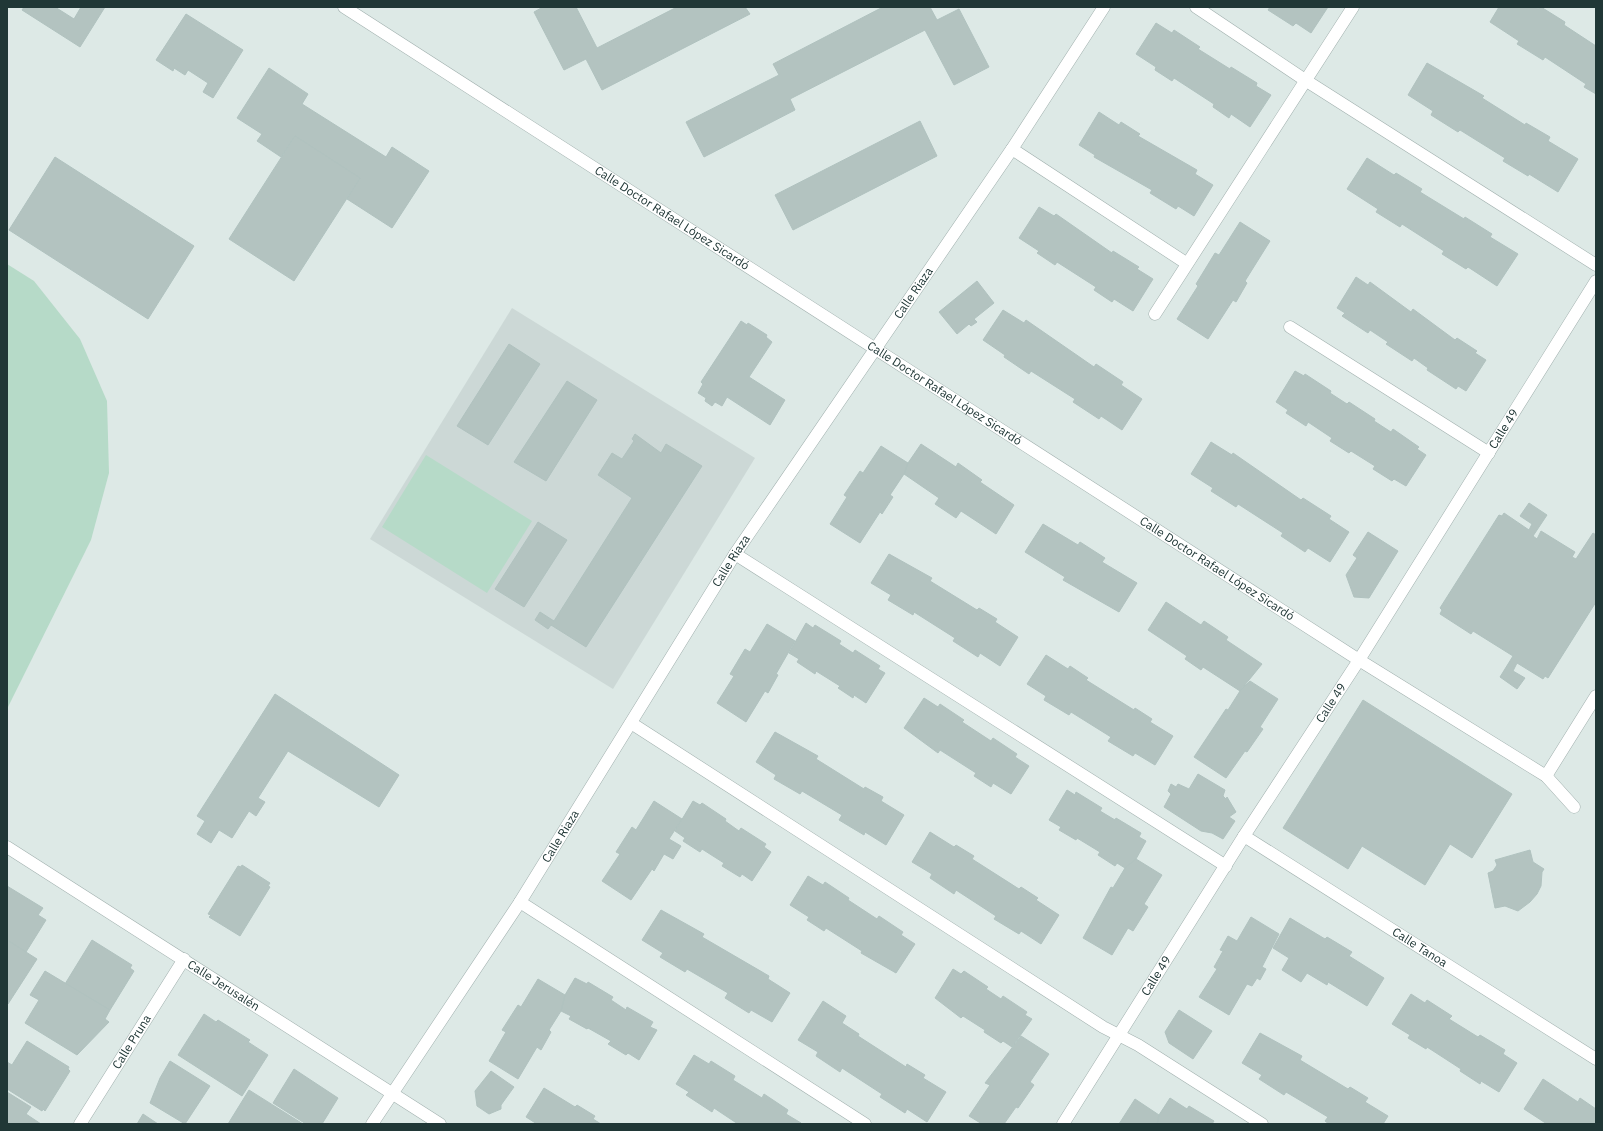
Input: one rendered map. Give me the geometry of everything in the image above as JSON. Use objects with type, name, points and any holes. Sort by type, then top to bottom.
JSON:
[{"type":"street","name":"Calle Doctor Rafael López Sicardó","points":[[344,7],[1359,660],[1546,776],[1574,807]]},
{"type":"street","name":"Calle Riaza","points":[[372,1124],[520,902],[632,723],[735,554],[1012,149],[1104,7]]},
{"type":"street","points":[[1196,7],[1305,80],[1596,265]]},
{"type":"street","points":[[1155,314],[1186,263],[1353,7]]},
{"type":"street","points":[[1012,149],[1186,263]]},
{"type":"street","name":"Calle 49","points":[[1063,1124],[1120,1036],[1244,836],[1359,660],[1596,281]]},
{"type":"street","points":[[1290,327],[1489,453]]},
{"type":"street","points":[[735,554],[1226,866]]},
{"type":"street","points":[[1546,776],[1596,696]]},
{"type":"street","points":[[632,723],[1120,1036],[1138,1045],[1262,1124]]},
{"type":"street","name":"Calle Tanoa","points":[[1244,836],[1596,1059]]},
{"type":"street","name":"Calle Jerusalén","points":[[7,847],[440,1124]]},
{"type":"street","points":[[520,902],[865,1124]]},
{"type":"street","name":"Calle Pruna","points":[[80,1124],[184,960]]},
{"type":"shaded area","points":[[512,308],[755,458],[613,689],[370,539]]},
{"type":"green space","points":[[7,264],[34,281],[80,339],[107,401],[109,473],[91,540],[7,709]]},
{"type":"green space","points":[[426,455],[532,521],[487,593],[382,527]]},
{"type":"building","points":[[24,7],[55,7],[74,19],[81,7],[105,7],[80,47],[22,10]]},
{"type":"building","points":[[543,7],[576,7],[597,48],[677,7],[745,7],[750,14],[602,90],[586,59],[564,70],[534,12]]},
{"type":"building","points":[[883,7],[930,7],[937,20],[959,9],[989,67],[954,85],[925,30],[790,99],[795,110],[704,157],[686,122],[779,75],[773,64]]},
{"type":"building","points":[[1270,7],[1328,7],[1311,33],[1296,23],[1293,26],[1268,10]]},
{"type":"building","points":[[1499,7],[1535,7],[1538,9],[1541,7],[1565,22],[1564,25],[1596,46],[1596,94],[1584,87],[1586,84],[1545,57],[1543,60],[1517,44],[1519,41],[1490,22]]},
{"type":"building","points":[[186,14],[243,50],[213,98],[203,92],[208,83],[188,70],[185,75],[174,68],[173,71],[156,60]]},
{"type":"building","points":[[1156,23],[1172,33],[1174,30],[1200,47],[1198,49],[1230,69],[1231,67],[1257,83],[1256,86],[1271,95],[1250,127],[1231,114],[1229,118],[1213,107],[1214,104],[1174,78],[1172,81],[1155,70],[1156,67],[1136,54]]},
{"type":"building","points":[[1427,63],[1484,96],[1482,98],[1525,125],[1526,123],[1550,137],[1548,141],[1578,159],[1558,192],[1529,174],[1528,176],[1503,161],[1505,158],[1460,130],[1458,132],[1431,115],[1433,111],[1408,95]]},
{"type":"building","points":[[269,68],[308,94],[302,104],[386,157],[392,147],[429,171],[392,228],[347,199],[360,178],[295,136],[281,157],[257,141],[262,134],[237,118]]},
{"type":"building","points":[[1099,112],[1119,125],[1121,122],[1140,134],[1138,136],[1197,170],[1195,174],[1213,185],[1194,216],[1178,206],[1176,209],[1150,193],[1152,190],[1094,157],[1095,155],[1079,145]]},
{"type":"building","points":[[920,121],[937,156],[793,230],[775,195]]},
{"type":"building","points":[[295,136],[360,178],[294,281],[229,239]]},
{"type":"building","points":[[55,157],[194,246],[148,319],[9,230]]},
{"type":"building","points":[[1367,158],[1394,175],[1396,173],[1422,189],[1420,192],[1492,234],[1490,237],[1518,254],[1497,286],[1468,267],[1466,269],[1442,254],[1444,251],[1402,224],[1400,227],[1376,212],[1378,209],[1347,189]]},
{"type":"building","points":[[1039,207],[1054,216],[1056,214],[1112,253],[1113,251],[1139,267],[1137,269],[1153,279],[1133,311],[1114,299],[1112,302],[1094,290],[1096,287],[1057,262],[1055,265],[1037,253],[1039,251],[1019,238]]},
{"type":"building","points":[[1240,222],[1270,241],[1245,281],[1247,283],[1236,302],[1233,300],[1208,339],[1177,319],[1198,286],[1196,284],[1215,253],[1219,255]]},
{"type":"building","points":[[1356,277],[1368,285],[1370,282],[1411,312],[1413,309],[1455,340],[1457,338],[1477,351],[1475,353],[1486,360],[1466,391],[1458,386],[1456,389],[1427,370],[1428,368],[1414,358],[1412,361],[1386,344],[1388,342],[1370,330],[1368,333],[1342,316],[1345,313],[1337,308]]},
{"type":"building","points":[[977,281],[994,303],[974,319],[977,322],[971,326],[969,324],[957,334],[939,312]]},
{"type":"building","points":[[1003,310],[1024,323],[1026,320],[1094,367],[1096,364],[1123,382],[1121,385],[1142,399],[1122,430],[1101,416],[1099,419],[1073,402],[1075,399],[1031,371],[1029,374],[983,340]]},
{"type":"building","points":[[741,321],[747,325],[748,323],[767,335],[766,337],[772,342],[749,377],[785,400],[770,425],[727,397],[722,406],[715,402],[712,406],[705,401],[706,398],[698,393],[703,384],[701,382]]},
{"type":"building","points":[[509,344],[540,364],[488,445],[457,426]]},
{"type":"building","points":[[1295,371],[1304,376],[1305,374],[1331,391],[1330,393],[1347,404],[1349,402],[1375,419],[1374,421],[1391,432],[1393,429],[1419,447],[1417,449],[1426,455],[1406,486],[1394,479],[1392,481],[1373,469],[1375,466],[1351,451],[1349,453],[1330,441],[1332,438],[1308,422],[1306,426],[1286,413],[1288,410],[1276,402]]},
{"type":"building","points":[[567,381],[597,400],[546,481],[514,462]]},
{"type":"building","points":[[635,434],[661,453],[666,444],[702,466],[586,647],[551,625],[548,629],[535,620],[540,612],[554,621],[632,498],[598,475],[612,453],[622,459],[634,441],[632,439]]},
{"type":"building","points":[[1211,442],[1232,455],[1233,453],[1301,500],[1303,498],[1331,516],[1329,519],[1349,532],[1330,562],[1308,548],[1305,552],[1281,536],[1283,533],[1238,504],[1236,507],[1211,491],[1213,488],[1191,474]]},
{"type":"building","points":[[921,444],[956,467],[958,463],[982,480],[980,482],[1014,505],[996,534],[961,511],[956,518],[935,504],[939,498],[904,474],[908,463]]},
{"type":"building","points":[[881,446],[908,463],[904,474],[890,495],[893,497],[882,514],[880,512],[860,543],[830,524],[847,497],[844,495],[860,471],[863,473]]},
{"type":"building","points":[[1529,503],[1547,515],[1533,536],[1537,539],[1541,531],[1575,552],[1572,557],[1576,559],[1593,533],[1596,535],[1596,602],[1548,678],[1545,676],[1543,679],[1517,663],[1513,671],[1525,678],[1517,689],[1500,677],[1513,656],[1473,631],[1471,634],[1440,614],[1442,610],[1440,608],[1499,515],[1502,516],[1504,513],[1529,530],[1532,524],[1520,516]]},
{"type":"building","points":[[538,522],[567,540],[524,607],[495,589]]},
{"type":"building","points":[[1043,524],[1078,545],[1080,542],[1105,558],[1102,562],[1137,583],[1119,612],[1063,580],[1065,577],[1025,552]]},
{"type":"building","points":[[1368,532],[1398,551],[1369,598],[1354,597],[1346,575],[1357,558],[1353,555]]},
{"type":"building","points":[[889,554],[932,578],[930,581],[977,610],[979,608],[997,619],[995,622],[1018,637],[1000,666],[980,653],[978,657],[953,641],[955,638],[914,612],[913,615],[888,600],[891,595],[871,583]]},
{"type":"building","points":[[1166,602],[1201,625],[1204,621],[1228,637],[1226,640],[1262,664],[1240,691],[1203,667],[1201,670],[1185,659],[1187,656],[1148,630]]},
{"type":"building","points":[[806,623],[813,628],[815,625],[841,641],[839,644],[853,653],[855,650],[880,666],[878,669],[885,673],[866,703],[854,695],[853,698],[838,688],[840,686],[816,671],[815,674],[797,662],[799,659],[789,653]]},
{"type":"building","points":[[767,624],[795,641],[776,674],[778,675],[768,693],[765,691],[746,722],[717,703],[734,676],[730,674],[745,649],[750,652]]},
{"type":"building","points":[[1046,655],[1068,669],[1070,666],[1088,678],[1086,680],[1134,710],[1135,708],[1152,719],[1150,722],[1173,736],[1155,765],[1135,753],[1133,756],[1108,741],[1111,737],[1071,712],[1069,715],[1044,700],[1046,696],[1027,684]]},
{"type":"building","points":[[1250,681],[1278,699],[1260,727],[1263,729],[1226,778],[1194,757],[1226,709],[1228,710],[1240,691]]},
{"type":"building","points":[[275,694],[399,775],[379,807],[288,751],[258,798],[265,802],[256,816],[249,811],[232,838],[219,830],[211,843],[197,834],[205,821],[197,816]]},
{"type":"building","points":[[924,698],[938,707],[940,704],[964,720],[962,722],[991,741],[993,738],[1017,754],[1015,757],[1029,766],[1011,794],[993,783],[991,787],[974,776],[976,773],[940,750],[938,753],[904,728]]},
{"type":"building","points":[[1363,700],[1512,794],[1472,858],[1450,844],[1425,885],[1362,846],[1348,869],[1283,828]]},
{"type":"building","points":[[775,732],[818,756],[816,759],[864,789],[865,787],[883,797],[881,801],[904,815],[886,845],[865,832],[864,835],[839,820],[842,815],[802,791],[800,794],[774,779],[776,775],[756,762]]},
{"type":"building","points":[[1198,774],[1225,790],[1223,796],[1226,799],[1227,797],[1236,812],[1229,817],[1235,821],[1223,839],[1212,833],[1201,831],[1164,807],[1171,794],[1168,791],[1171,784],[1176,787],[1178,784],[1189,789]]},
{"type":"building","points":[[1067,790],[1075,795],[1076,792],[1102,808],[1100,811],[1115,820],[1116,818],[1141,833],[1139,837],[1146,841],[1136,859],[1125,868],[1117,863],[1115,866],[1098,855],[1100,852],[1077,838],[1076,840],[1059,830],[1061,827],[1049,820]]},
{"type":"building","points":[[654,801],[682,819],[669,839],[681,846],[673,859],[664,854],[654,871],[652,869],[631,900],[602,881],[620,854],[616,852],[632,827],[636,830]]},
{"type":"building","points":[[693,801],[700,805],[702,803],[726,819],[725,821],[739,831],[741,828],[766,844],[764,847],[771,852],[752,881],[742,874],[740,877],[722,866],[724,863],[702,849],[700,852],[683,841],[685,838],[675,831]]},
{"type":"building","points":[[930,832],[954,847],[956,845],[974,856],[972,859],[1019,889],[1021,887],[1038,898],[1036,900],[1059,915],[1041,944],[1021,931],[1019,934],[994,919],[996,916],[956,890],[954,894],[930,878],[932,874],[912,862]]},
{"type":"building","points":[[1530,850],[1533,862],[1544,869],[1542,872],[1541,886],[1537,894],[1530,902],[1518,911],[1505,906],[1495,908],[1488,873],[1493,871],[1497,865],[1495,860]]},
{"type":"building","points":[[1136,859],[1162,875],[1144,904],[1148,907],[1133,931],[1128,928],[1112,955],[1083,938],[1111,887],[1113,888],[1125,868]]},
{"type":"building","points":[[242,865],[270,883],[268,886],[270,887],[240,936],[209,917],[211,915],[208,914],[238,866],[241,867]]},
{"type":"building","points":[[808,876],[823,885],[825,882],[849,898],[848,900],[877,919],[879,916],[903,932],[901,935],[915,944],[896,973],[861,953],[862,951],[826,928],[824,931],[807,920],[809,917],[790,905]]},
{"type":"building","points":[[7,886],[43,908],[38,915],[46,920],[26,952],[7,940]]},
{"type":"building","points":[[661,910],[704,934],[702,937],[769,976],[768,979],[790,993],[772,1022],[751,1010],[749,1013],[725,998],[728,993],[687,969],[685,972],[660,957],[663,953],[642,940]]},
{"type":"building","points":[[1251,917],[1279,934],[1262,967],[1266,969],[1260,980],[1257,978],[1252,986],[1247,984],[1229,1015],[1199,997],[1217,969],[1214,967],[1223,951],[1220,950],[1228,936],[1237,941]]},
{"type":"building","points":[[1290,918],[1325,939],[1327,937],[1352,952],[1349,956],[1384,978],[1367,1006],[1328,982],[1327,985],[1307,973],[1301,982],[1282,970],[1289,958],[1273,948]]},
{"type":"building","points":[[7,940],[37,959],[8,1004],[7,1003]]},
{"type":"building","points":[[92,940],[132,965],[130,968],[134,971],[110,1010],[65,984]]},
{"type":"building","points":[[953,969],[961,974],[964,971],[988,987],[986,989],[1001,999],[1003,996],[1027,1012],[1025,1015],[1032,1019],[1012,1047],[1003,1041],[1001,1043],[984,1032],[985,1030],[963,1016],[961,1018],[935,998]]},
{"type":"building","points":[[45,971],[110,1010],[105,1019],[109,1022],[77,1055],[25,1023],[39,1000],[30,995]]},
{"type":"building","points":[[575,978],[587,984],[588,982],[613,997],[611,1000],[626,1010],[627,1007],[653,1022],[650,1027],[657,1030],[639,1060],[628,1053],[626,1055],[608,1044],[611,1041],[569,1019],[571,1016],[561,1011],[565,995]]},
{"type":"building","points":[[538,979],[565,995],[561,1011],[549,1030],[551,1032],[541,1050],[537,1047],[518,1079],[489,1061],[506,1032],[502,1030],[518,1005],[521,1007]]},
{"type":"building","points":[[1411,994],[1425,1003],[1427,1000],[1452,1016],[1449,1019],[1478,1037],[1480,1035],[1505,1050],[1503,1054],[1517,1063],[1499,1092],[1481,1081],[1480,1084],[1460,1071],[1461,1069],[1427,1047],[1426,1049],[1408,1038],[1410,1035],[1392,1024]]},
{"type":"building","points":[[823,1001],[846,1016],[842,1023],[859,1034],[858,1036],[906,1067],[907,1064],[925,1075],[923,1078],[946,1092],[927,1122],[907,1109],[905,1113],[880,1097],[882,1094],[842,1068],[840,1072],[816,1056],[818,1052],[798,1040]]},
{"type":"building","points":[[1179,1010],[1212,1031],[1193,1059],[1169,1043],[1165,1032]]},
{"type":"building","points":[[204,1014],[216,1022],[218,1020],[250,1040],[248,1042],[268,1055],[242,1096],[178,1055]]},
{"type":"building","points":[[1260,1033],[1302,1056],[1300,1060],[1348,1089],[1350,1087],[1368,1098],[1365,1102],[1388,1116],[1383,1124],[1329,1124],[1325,1121],[1328,1117],[1286,1092],[1284,1095],[1259,1079],[1262,1075],[1242,1063]]},
{"type":"building","points":[[1021,1036],[1049,1054],[1030,1082],[1034,1085],[1018,1108],[1016,1107],[1004,1124],[982,1124],[969,1116],[990,1085],[985,1083]]},
{"type":"building","points":[[27,1041],[69,1067],[68,1069],[70,1071],[45,1111],[43,1109],[42,1111],[7,1089],[7,1062],[12,1065]]},
{"type":"building","points":[[694,1055],[709,1064],[711,1061],[735,1076],[733,1080],[762,1098],[764,1094],[788,1110],[786,1114],[801,1123],[738,1124],[714,1108],[712,1112],[686,1095],[689,1092],[676,1084]]},
{"type":"building","points":[[170,1061],[210,1086],[185,1124],[150,1103],[160,1078]]},
{"type":"building","points":[[294,1069],[338,1098],[322,1124],[306,1124],[273,1103]]},
{"type":"building","points":[[491,1071],[514,1087],[501,1105],[501,1109],[489,1114],[477,1106],[475,1091]]},
{"type":"building","points":[[1543,1079],[1578,1102],[1580,1098],[1596,1109],[1596,1124],[1547,1124],[1524,1109]]},
{"type":"building","points":[[544,1088],[575,1107],[577,1105],[595,1116],[593,1119],[601,1124],[537,1124],[526,1117]]},
{"type":"building","points":[[249,1090],[303,1124],[228,1124]]},
{"type":"building","points":[[7,1092],[31,1107],[26,1114],[41,1124],[7,1124]]},
{"type":"building","points":[[1170,1098],[1187,1109],[1189,1106],[1214,1121],[1212,1124],[1157,1124],[1159,1115]]},
{"type":"building","points":[[1135,1099],[1159,1115],[1157,1124],[1119,1124]]},
{"type":"building","points":[[143,1114],[158,1124],[137,1124]]}]
